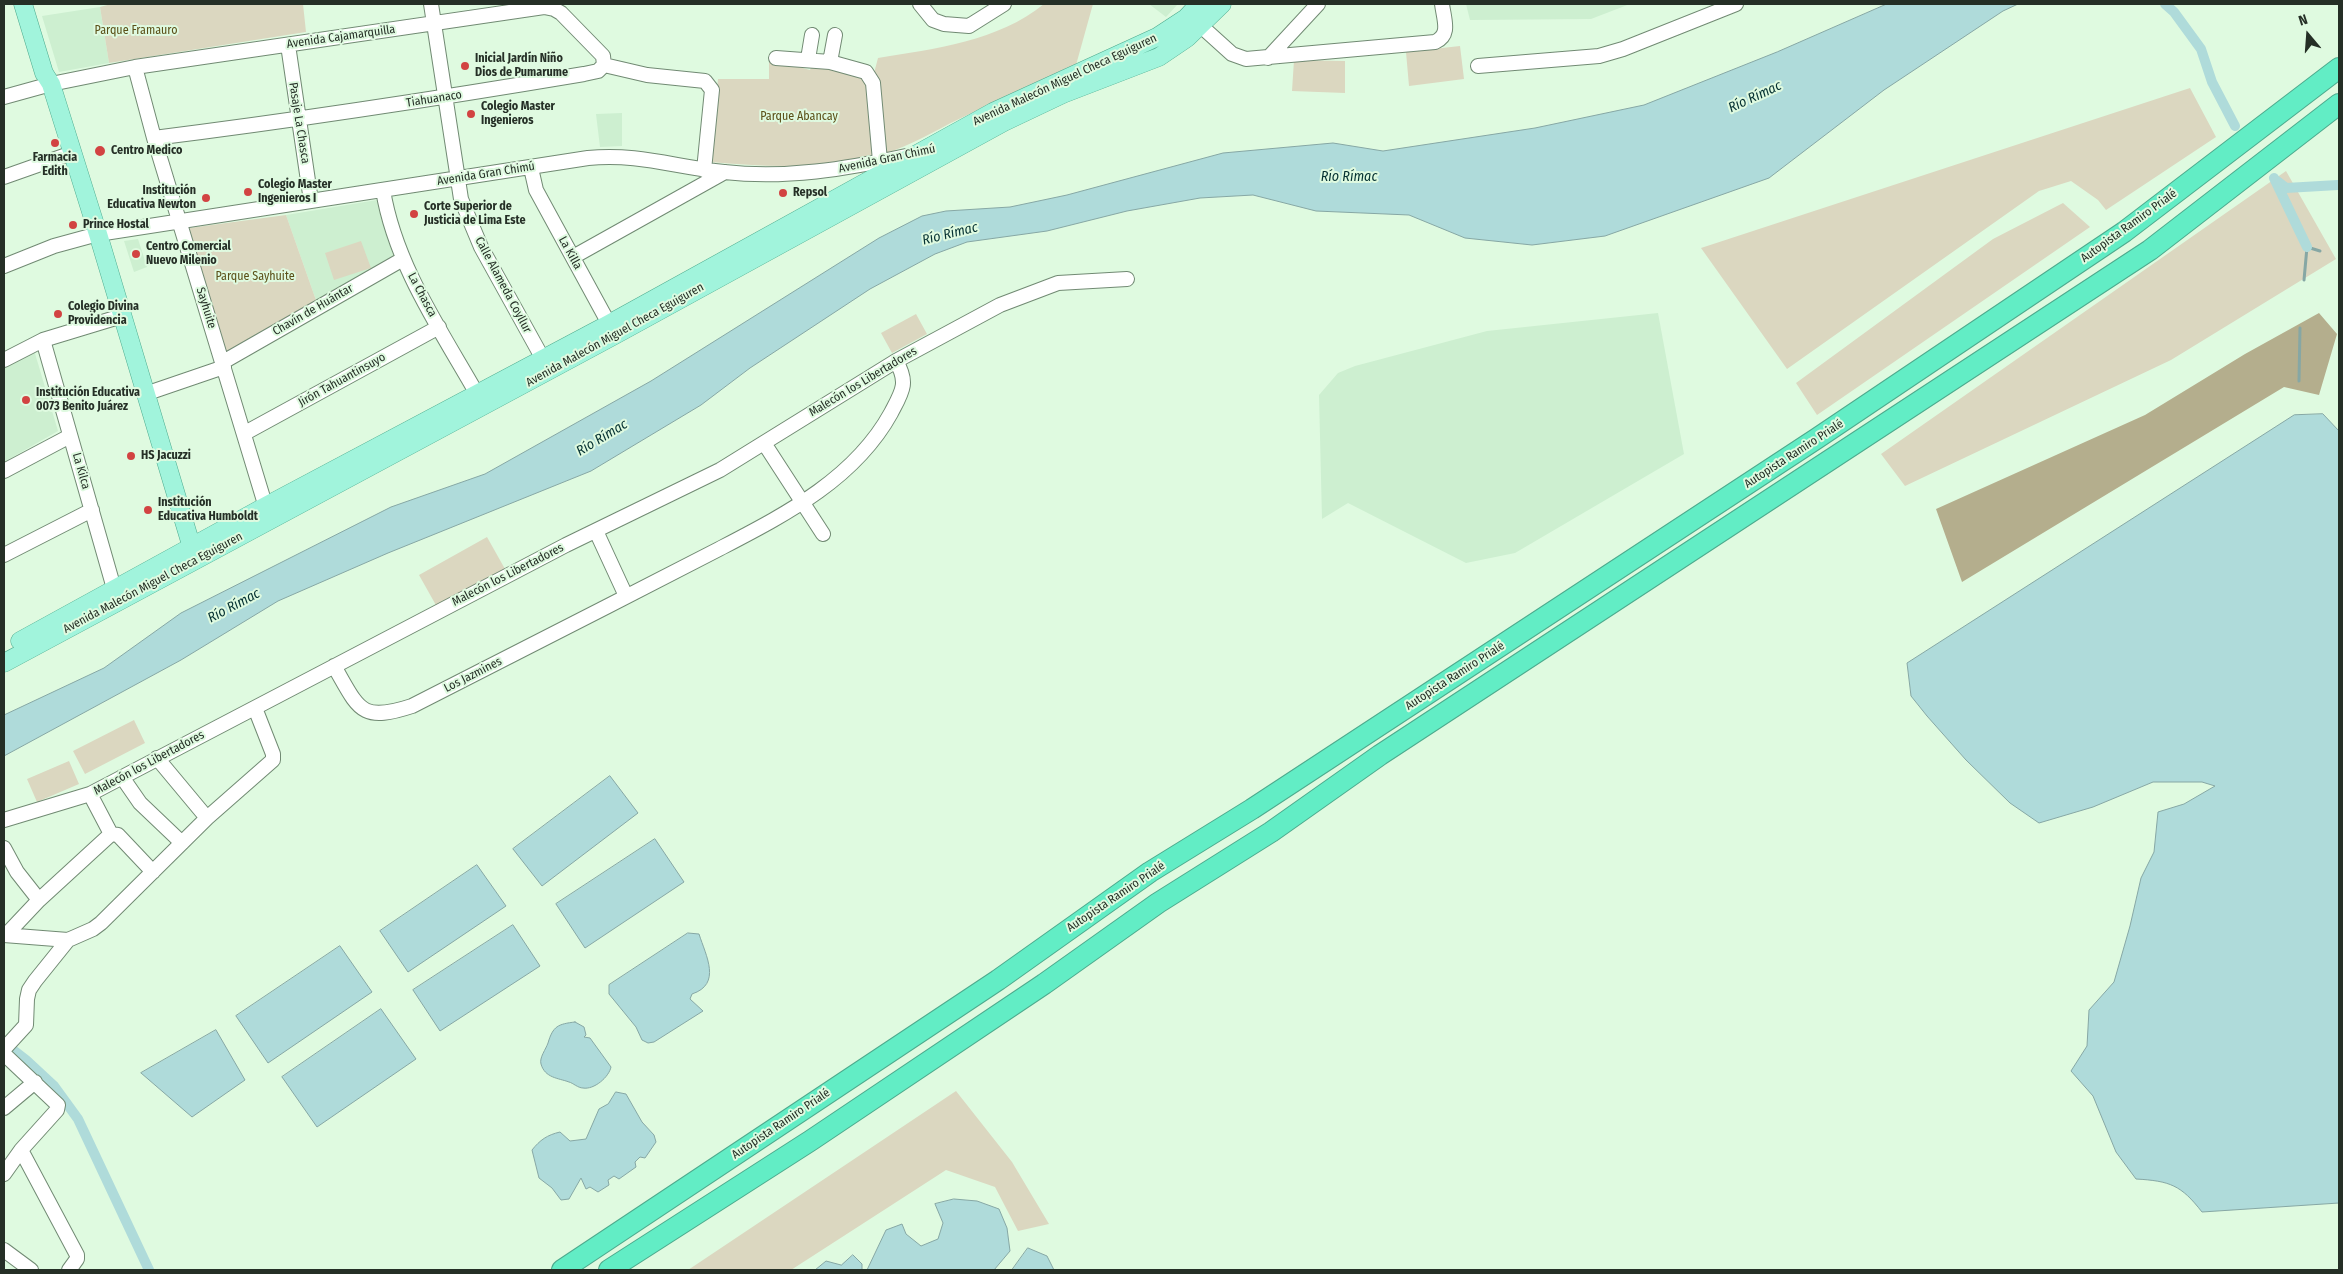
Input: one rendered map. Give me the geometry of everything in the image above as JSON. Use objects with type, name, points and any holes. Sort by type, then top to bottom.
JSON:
[{"type":"highway","name":"Autopista Ramiro Prialé","points":[[562,1270],[998,980],[1150,872],[1252,809],[1808,445],[2108,243],[2339,68]]},
{"type":"highway","name":"Autopista Ramiro Prialé","points":[[610,1270],[810,1141],[1044,984],[1158,903],[1271,832],[1380,755],[2150,250],[2339,104]]},
{"type":"main road","points":[[23,4],[44,73],[51,84],[98,234],[194,554]]},
{"type":"main road","points":[[31,4],[52,72],[51,84]]},
{"type":"main road","name":"Avenida Malecón Miguel Checa Eguiguren","points":[[4,663],[117,596],[268,513],[477,394],[542,359],[612,330],[993,112],[1157,37],[1186,18],[1199,4]]},
{"type":"main road","name":"Avenida Malecón Miguel Checa Eguiguren","points":[[268,513],[972,139],[1064,94],[1158,57],[1201,26],[1222,4]]},
{"type":"main road","name":"Avenida Malecón Miguel Checa Eguiguren","points":[[4,650],[117,596]]},
{"type":"street","name":"Calle Alameda Coyllur","points":[[431,4],[461,199],[473,230],[542,359]]},
{"type":"street","points":[[920,4],[933,20],[944,24],[969,26],[1004,4]]},
{"type":"street","points":[[1268,58],[1318,4]]},
{"type":"street","points":[[1201,26],[1238,58],[1268,58],[1435,42],[1442,39],[1446,34],[1442,4]]},
{"type":"street","points":[[1478,66],[1599,56],[1623,49],[1736,4]]},
{"type":"street","name":"Avenida Cajamarquilla","points":[[4,97],[51,84],[136,67],[544,7],[554,8],[603,56],[604,65]]},
{"type":"street","points":[[808,59],[812,35]]},
{"type":"street","points":[[830,62],[835,35]]},
{"type":"street","name":"Pasaje La Chasca","points":[[288,45],[311,201]]},
{"type":"street","points":[[776,58],[830,62],[866,72],[871,80],[880,161]]},
{"type":"street","points":[[604,65],[647,75],[705,81],[710,85],[712,90],[704,170]]},
{"type":"street","name":"Tiahuanaco","points":[[154,138],[299,120],[445,98],[584,74],[598,71],[604,65]]},
{"type":"street","name":"Sayhuite","points":[[136,67],[154,138],[268,513]]},
{"type":"street","name":"Avenida Gran Chimú","points":[[4,266],[54,246],[98,234],[588,158],[629,156],[704,170],[797,173],[832,170],[880,161],[972,139]]},
{"type":"street","points":[[4,177],[72,153]]},
{"type":"street","name":"La Killa","points":[[531,168],[536,190],[612,330]]},
{"type":"street","points":[[573,257],[725,172]]},
{"type":"street","name":"La Chasca","points":[[383,190],[391,227],[403,259],[477,394]]},
{"type":"street","name":"Chavín de Huántar","points":[[145,394],[224,364],[403,259]]},
{"type":"street","name":"Malecón los Libertadores","points":[[4,820],[90,794],[596,531],[720,470],[896,361],[1000,305],[1058,283],[1127,279]]},
{"type":"street","points":[[4,360],[43,340],[122,316]]},
{"type":"street","name":"Jirón Tahuantinsuyo","points":[[245,433],[439,327]]},
{"type":"street","name":"La Kilca","points":[[43,340],[117,596]]},
{"type":"street","name":"Los Jazmines","points":[[334,666],[360,708],[375,714],[396,711],[412,706],[787,514],[844,471],[865,451],[878,435],[900,396],[904,384],[902,372],[896,361]]},
{"type":"street","points":[[4,471],[70,436]]},
{"type":"street","points":[[764,443],[823,534]]},
{"type":"street","points":[[4,554],[92,510]]},
{"type":"street","points":[[596,531],[626,596]]},
{"type":"street","points":[[5,935],[68,940],[93,929],[101,923],[207,818],[273,760],[273,754],[254,708]]},
{"type":"street","points":[[157,758],[207,818]]},
{"type":"street","points":[[122,777],[140,803],[182,843]]},
{"type":"street","points":[[90,794],[111,834]]},
{"type":"street","points":[[5,935],[39,900],[111,834],[118,834],[153,872]]},
{"type":"street","points":[[4,848],[16,872],[39,900]]},
{"type":"street","points":[[9,1044],[26,1025],[29,990],[68,940]]},
{"type":"street","points":[[4,1054],[57,1102],[57,1110],[21,1150],[4,1174]]},
{"type":"street","points":[[4,1108],[35,1082]]},
{"type":"street","points":[[21,1150],[77,1255],[77,1259],[69,1270]]},
{"type":"street","points":[[4,1250],[31,1270]]},
{"type":"shaded area","points":[[1149,4],[1178,4],[1166,17]]},
{"type":"shaded area","points":[[1466,4],[1630,4],[1591,19],[1470,20]]},
{"type":"shaded area","points":[[100,7],[109,63],[59,72],[42,16]]},
{"type":"shaded area","points":[[622,113],[622,146],[600,147],[596,114]]},
{"type":"shaded area","points":[[377,200],[381,218],[396,258],[316,300],[286,215]]},
{"type":"shaded area","name":"Centro Comercial Nuevo Milenio","points":[[138,239],[147,267],[134,272],[124,241]]},
{"type":"shaded area","points":[[1658,313],[1684,454],[1515,553],[1466,563],[1348,503],[1322,519],[1319,395],[1338,373],[1355,366],[1487,331]]},
{"type":"shaded area","points":[[2319,313],[2337,334],[2319,395],[2284,387],[1962,582],[1936,509],[2145,415],[2245,354]]},
{"type":"shaded area","name":"Institución Educativa 0073 Benito Juárez","points":[[34,350],[58,431],[4,462],[4,368]]},
{"type":"green space","name":"Parque Framauro","points":[[111,4],[303,4],[306,32],[109,63],[100,7]]},
{"type":"green space","name":"Parque Abancay","points":[[1044,4],[1093,4],[1076,65],[974,112],[913,143],[883,154],[841,163],[775,166],[710,162],[718,79],[769,79],[769,59],[810,70],[812,65],[873,77],[878,58],[943,47],[986,35],[1026,17]]},
{"type":"green space","points":[[1460,46],[1464,79],[1409,86],[1406,52]]},
{"type":"green space","points":[[1294,60],[1345,61],[1345,93],[1292,91]]},
{"type":"green space","points":[[2190,88],[2216,137],[2106,210],[2098,200],[2071,181],[2039,191],[1787,369],[1701,248]]},
{"type":"green space","points":[[2286,171],[2336,259],[2171,360],[1905,486],[1881,454]]},
{"type":"green space","points":[[2063,203],[2090,227],[1817,415],[1796,383],[1993,239]]},
{"type":"green space","name":"Parque Sayhuite","points":[[286,215],[317,303],[225,352],[189,228]]},
{"type":"green space","points":[[361,241],[371,268],[334,280],[325,253]]},
{"type":"green space","points":[[916,314],[927,334],[892,353],[881,333]]},
{"type":"green space","points":[[487,537],[505,569],[437,607],[419,575]]},
{"type":"green space","points":[[134,720],[145,743],[85,774],[73,751]]},
{"type":"green space","points":[[69,761],[79,784],[37,802],[27,779]]},
{"type":"green space","points":[[956,1091],[1012,1162],[1049,1224],[1018,1231],[995,1187],[946,1170],[791,1270],[688,1270]]},
{"type":"water","name":"Río Rímac","points":[[1887,4],[2018,4],[2003,11],[1884,90],[1769,178],[1605,236],[1532,245],[1465,238],[1409,215],[1316,211],[1253,195],[1200,198],[1127,211],[1047,231],[967,242],[935,254],[870,289],[750,368],[701,405],[591,471],[388,553],[278,601],[181,660],[4,756],[4,715],[104,668],[181,613],[391,507],[485,474],[651,381],[879,238],[922,216],[946,211],[1010,207],[1067,195],[1223,153],[1333,143],[1383,151],[1535,128],[1644,105],[1777,52]]},
{"type":"water","points":[[2323,414],[2339,431],[2339,1203],[2202,1212],[2188,1196],[2174,1186],[2158,1181],[2136,1179],[2116,1152],[2093,1096],[2071,1071],[2087,1046],[2089,1010],[2114,982],[2141,878],[2154,852],[2158,812],[2184,804],[2215,786],[2202,782],[2153,782],[2093,807],[2039,823],[2010,803],[1966,760],[1927,716],[1911,696],[1907,663],[2294,415]]},
{"type":"water","points":[[610,776],[638,813],[542,886],[513,849]]},
{"type":"water","points":[[655,839],[684,882],[585,948],[556,904]]},
{"type":"water","points":[[477,865],[506,906],[408,972],[380,931]]},
{"type":"water","points":[[513,925],[540,966],[440,1031],[413,990]]},
{"type":"water","points":[[688,933],[699,934],[708,960],[709,976],[707,984],[692,994],[690,999],[703,1011],[654,1042],[648,1043],[642,1040],[636,1027],[609,994],[609,985]]},
{"type":"water","points":[[340,946],[372,992],[268,1063],[236,1016]]},
{"type":"water","points":[[381,1009],[416,1059],[317,1127],[282,1077]]},
{"type":"water","points":[[575,1022],[584,1027],[586,1035],[584,1037],[590,1038],[611,1067],[607,1075],[592,1087],[579,1087],[552,1077],[543,1069],[541,1064],[542,1056],[554,1029],[560,1025]]},
{"type":"water","points":[[216,1030],[245,1080],[192,1117],[141,1073]]},
{"type":"water","points":[[616,1092],[626,1094],[642,1122],[654,1135],[656,1142],[645,1158],[640,1157],[635,1162],[636,1167],[619,1179],[614,1176],[608,1180],[609,1185],[598,1192],[590,1187],[586,1189],[581,1178],[569,1199],[561,1200],[552,1188],[539,1178],[532,1150],[544,1138],[560,1132],[570,1141],[586,1139],[599,1109],[608,1104]]},
{"type":"water","points":[[954,1199],[977,1201],[999,1209],[1007,1228],[1010,1251],[994,1270],[867,1270],[886,1230],[902,1224],[906,1234],[921,1246],[938,1239],[943,1223],[935,1204]]},
{"type":"water","points":[[1028,1248],[1047,1256],[1054,1270],[1012,1270]]},
{"type":"water","points":[[853,1255],[862,1264],[862,1270],[815,1270],[826,1261],[841,1265]]},
{"type":"waterway","points":[[2165,4],[2174,12],[2201,49],[2212,82],[2235,126]]},
{"type":"waterway","points":[[2274,178],[2307,247]]},
{"type":"waterway","points":[[2277,181],[2286,188],[2338,185]]},
{"type":"waterway","points":[[2304,280],[2307,247],[2320,251]]},
{"type":"waterway","points":[[2299,381],[2300,328]]},
{"type":"waterway","points":[[4,1043],[54,1086],[78,1119],[149,1270]]},
{"type":"place","name":"Inicial Jardín Niño Dios de Pumarume","points":[[465,66]]},
{"type":"place","name":"Colegio Master Ingenieros","points":[[471,114]]},
{"type":"place","name":"Farmacia Edith","points":[[55,143]]},
{"type":"place","name":"Centro Medico","points":[[100,151]]},
{"type":"place","name":"Colegio Master Ingenieros I","points":[[248,192]]},
{"type":"place","name":"Repsol","points":[[783,193]]},
{"type":"place","name":"Institución Educativa Newton","points":[[206,198]]},
{"type":"place","name":"Corte Superior de Justicia de Lima Este","points":[[414,214]]},
{"type":"place","name":"Prince Hostal","points":[[73,225]]},
{"type":"place","name":"Centro Comercial Nuevo Milenio","points":[[136,254]]},
{"type":"place","name":"Colegio Divina Providencia","points":[[58,314]]},
{"type":"place","name":"Institución Educativa 0073 Benito Juárez","points":[[26,400]]},
{"type":"place","name":"HS Jacuzzi","points":[[131,456]]},
{"type":"place","name":"Institución Educativa Humboldt","points":[[148,510]]}]
